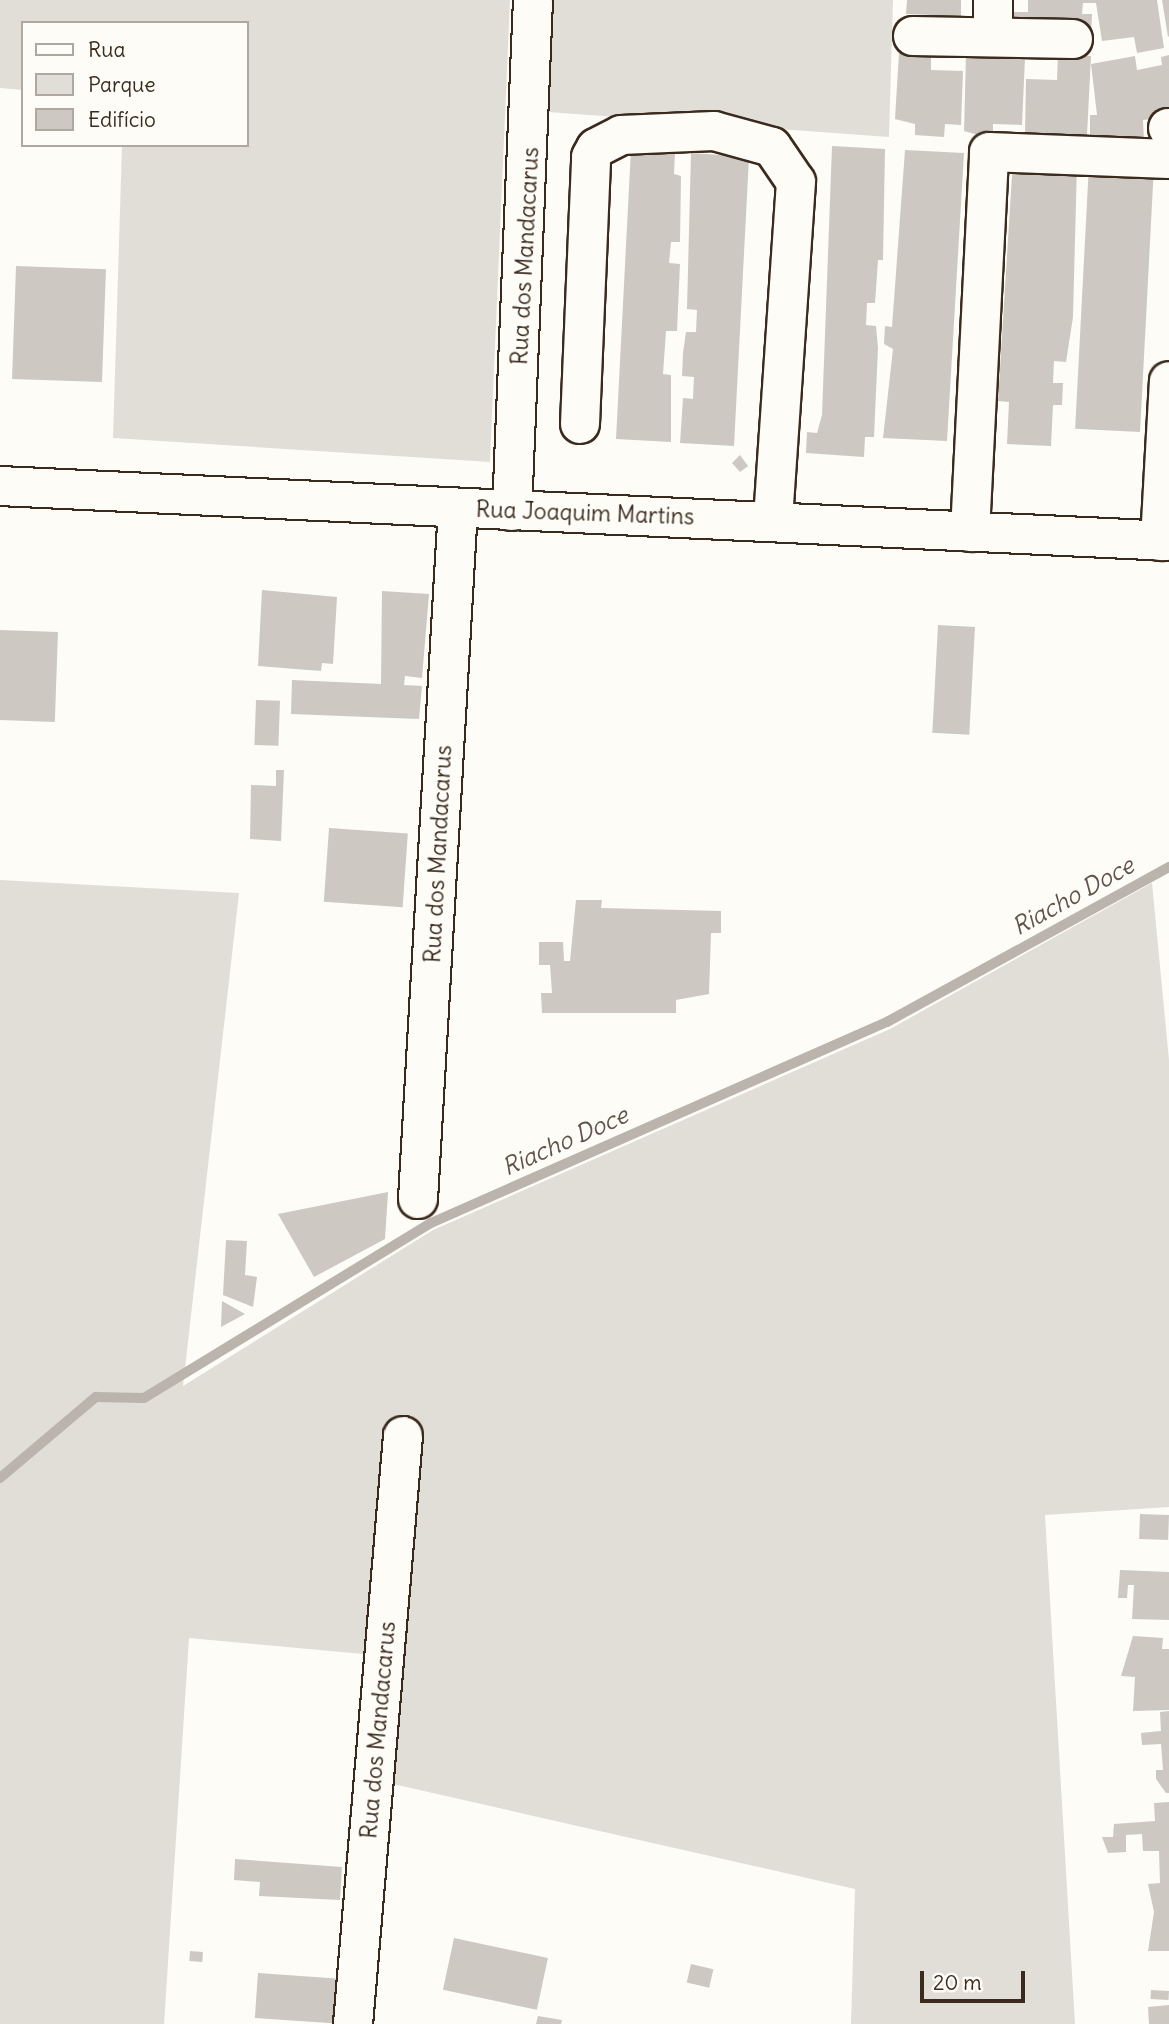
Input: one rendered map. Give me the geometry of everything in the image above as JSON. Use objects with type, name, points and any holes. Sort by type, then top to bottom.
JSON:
[{"type":"street","name":"Rua dos Mandacarus","points":[[512,511],[533,0]]},
{"type":"street","points":[[913,36],[993,18],[1073,39]]},
{"type":"street","points":[[580,424],[591,157],[596,148],[621,135],[715,131],[772,147],[796,182],[772,519]]},
{"type":"street","points":[[970,531],[989,152],[1169,159]]},
{"type":"street","points":[[1165,541],[1169,382]]},
{"type":"street","name":"Rua Joaquim Martins","points":[[0,486],[512,511],[772,519],[1165,541]]},
{"type":"street","name":"Rua dos Mandacarus","points":[[418,1199],[458,508]]},
{"type":"street","name":"Rua dos Mandacarus","points":[[353,2024],[403,1436]]},
{"type":"green space","points":[[0,0],[510,0],[490,462],[113,438],[122,147],[248,147],[248,21],[21,21],[21,90],[0,88]]},
{"type":"green space","points":[[550,0],[893,0],[889,137],[548,112]]},
{"type":"green space","points":[[0,880],[239,893],[183,1386],[433,1230],[890,1029],[1152,883],[1169,1060],[1169,1507],[1045,1515],[1075,2024],[851,2024],[855,1889],[393,1784],[385,1656],[189,1638],[164,2024],[0,2024]]},
{"type":"building","points":[[907,0],[961,0],[961,16],[906,14]]},
{"type":"building","points":[[1028,0],[1157,0],[1164,48],[1137,53],[1134,37],[1102,41],[1096,3],[1083,3],[1082,14],[1092,14],[1091,34],[1017,32],[1010,12],[1028,12]]},
{"type":"building","points":[[1162,0],[1169,0],[1168,37]]},
{"type":"building","points":[[899,53],[931,54],[931,70],[963,71],[961,125],[945,124],[944,137],[915,135],[915,124],[895,119]]},
{"type":"building","points":[[966,55],[1025,58],[1022,125],[993,124],[993,139],[964,131]]},
{"type":"building","points":[[1058,55],[1091,56],[1087,135],[1025,133],[1026,79],[1057,80]]},
{"type":"building","points":[[1169,55],[1169,117],[1143,120],[1144,141],[1090,145],[1090,115],[1097,115],[1091,64],[1135,56],[1137,70],[1162,65],[1161,57]]},
{"type":"building","points":[[832,146],[885,149],[883,260],[878,260],[875,303],[867,303],[866,325],[876,326],[878,348],[874,437],[865,437],[864,457],[806,453],[807,432],[817,433],[822,415]]},
{"type":"building","points":[[631,149],[675,152],[674,174],[681,176],[680,242],[671,242],[669,263],[680,264],[677,331],[666,331],[663,374],[671,375],[671,442],[616,439]]},
{"type":"building","points":[[905,150],[964,153],[947,441],[883,438],[893,349],[884,344],[885,326],[892,327]]},
{"type":"building","points":[[691,153],[749,157],[734,446],[680,443],[683,398],[693,399],[694,377],[682,376],[683,353],[686,332],[696,332],[697,310],[687,309]]},
{"type":"building","points":[[1013,159],[1077,163],[1073,317],[1066,362],[1054,361],[1053,383],[1063,383],[1062,405],[1053,405],[1051,446],[1007,444],[1009,402],[998,401]]},
{"type":"building","points":[[1089,164],[1154,167],[1140,432],[1075,429]]},
{"type":"building","points":[[16,266],[106,269],[102,382],[12,379]]},
{"type":"building","points":[[740,455],[748,466],[740,472],[732,463]]},
{"type":"building","points":[[262,590],[337,597],[333,664],[322,663],[321,671],[258,666]]},
{"type":"building","points":[[382,591],[429,594],[422,678],[405,676],[404,685],[422,686],[419,719],[291,714],[292,680],[381,684]]},
{"type":"building","points":[[938,625],[975,627],[969,735],[932,733]]},
{"type":"building","points":[[0,630],[58,632],[55,722],[0,720]]},
{"type":"building","points":[[256,700],[280,701],[278,746],[254,745]]},
{"type":"building","points":[[276,770],[284,770],[281,841],[250,839],[251,785],[276,786]]},
{"type":"building","points":[[329,828],[408,834],[403,907],[324,902]]},
{"type":"building","points":[[576,900],[602,900],[601,908],[721,911],[721,933],[711,933],[709,994],[676,1000],[676,1013],[542,1013],[541,993],[552,993],[550,965],[539,965],[539,942],[563,942],[564,961],[570,961]]},
{"type":"building","points":[[388,1192],[385,1239],[314,1277],[278,1214]]},
{"type":"building","points":[[226,1240],[247,1241],[245,1275],[257,1277],[253,1307],[223,1295]]},
{"type":"building","points":[[222,1301],[245,1314],[221,1327]]},
{"type":"building","points":[[1140,1514],[1169,1515],[1168,1540],[1139,1539]]},
{"type":"building","points":[[1120,1570],[1169,1572],[1169,1620],[1132,1619],[1134,1585],[1128,1585],[1127,1598],[1118,1598]]},
{"type":"building","points":[[1133,1636],[1163,1638],[1162,1649],[1169,1649],[1169,1710],[1133,1711],[1135,1677],[1121,1676]]},
{"type":"building","points":[[1169,1711],[1169,1793],[1166,1793],[1156,1779],[1156,1770],[1163,1770],[1161,1744],[1142,1745],[1141,1733],[1161,1731],[1160,1712]]},
{"type":"building","points":[[1169,1802],[1169,1951],[1148,1951],[1154,1912],[1148,1884],[1160,1883],[1159,1851],[1143,1851],[1142,1834],[1126,1835],[1126,1852],[1108,1853],[1102,1837],[1113,1837],[1114,1824],[1155,1821],[1154,1803]]},
{"type":"building","points":[[235,1859],[342,1867],[340,1900],[259,1896],[260,1882],[234,1880]]},
{"type":"building","points":[[454,1938],[548,1958],[537,2010],[443,1990]]},
{"type":"building","points":[[190,1951],[203,1952],[202,1962],[189,1961]]},
{"type":"building","points":[[691,1964],[713,1969],[709,1988],[687,1983]]},
{"type":"building","points":[[258,1973],[336,1978],[333,2023],[255,2018]]},
{"type":"building","points":[[1151,1990],[1169,1991],[1169,2000],[1151,1999]]},
{"type":"building","points":[[1169,2005],[1169,2024],[1149,2024],[1148,2007]]},
{"type":"building","points":[[538,2016],[562,2020],[561,2024],[536,2024]]},
{"type":"waterway","name":"Riacho Doce","points":[[0,1478],[96,1397],[144,1398],[431,1223],[887,1022],[1169,867]]}]
